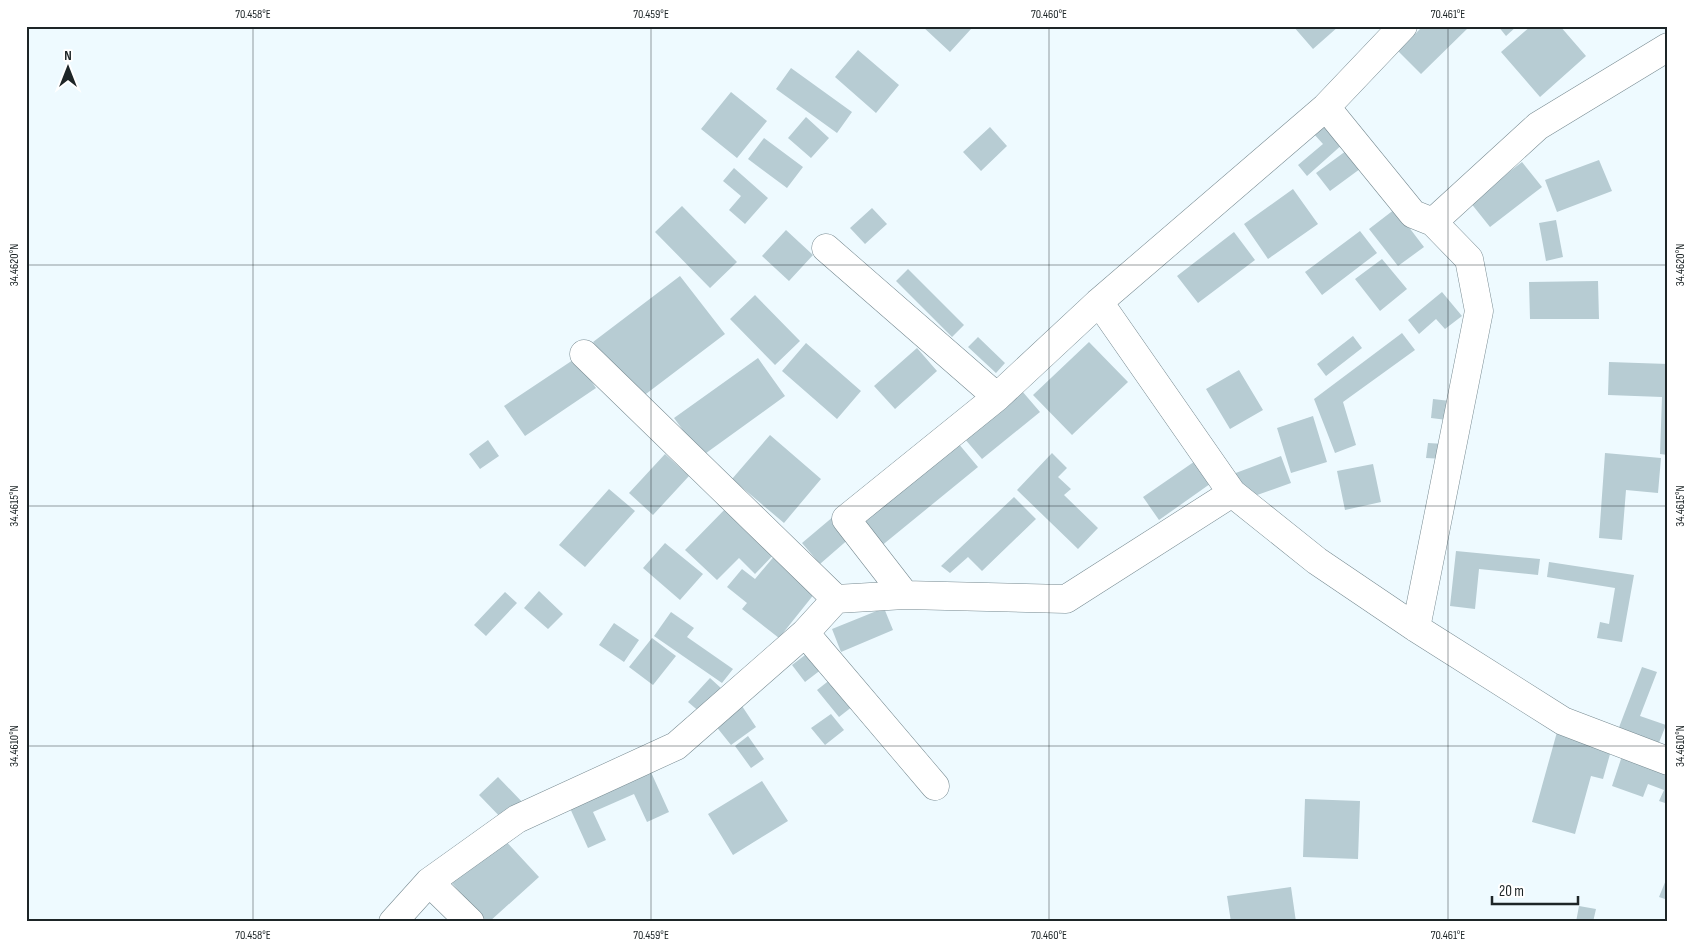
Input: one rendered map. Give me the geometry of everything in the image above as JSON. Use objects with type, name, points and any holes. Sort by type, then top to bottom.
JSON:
[{"type":"street","points":[[906,595],[846,519],[997,397],[1099,302],[1326,107],[1389,31]]},
{"type":"street","points":[[1433,222],[1538,126],[1668,47]]},
{"type":"street","points":[[1326,107],[1413,214],[1433,222],[1469,259],[1479,311],[1416,628]]},
{"type":"street","points":[[826,248],[997,397]]},
{"type":"street","points":[[1099,302],[1232,493],[1317,561],[1416,628],[1563,721],[1668,760]]},
{"type":"street","points":[[584,354],[836,599]]},
{"type":"street","points":[[393,922],[430,882],[517,819],[676,746],[805,633],[836,599],[906,595],[1066,599],[1232,493]]},
{"type":"street","points":[[805,633],[935,786]]},
{"type":"street","points":[[430,882],[470,922]]},
{"type":"building","points":[[922,26],[968,26],[971,29],[950,52]]},
{"type":"building","points":[[1293,26],[1339,26],[1313,49]]},
{"type":"building","points":[[1423,26],[1470,26],[1421,74],[1398,51]]},
{"type":"building","points":[[1498,26],[1517,26],[1506,36]]},
{"type":"building","points":[[1531,26],[1560,26],[1586,56],[1540,97],[1501,52]]},
{"type":"building","points":[[858,50],[899,85],[876,113],[835,77]]},
{"type":"building","points":[[791,68],[852,112],[837,133],[776,89]]},
{"type":"building","points":[[731,92],[767,121],[737,158],[701,129]]},
{"type":"building","points":[[806,117],[829,138],[811,158],[788,138]]},
{"type":"building","points":[[1325,122],[1344,143],[1307,176],[1298,165],[1323,144],[1313,133]]},
{"type":"building","points":[[990,127],[1007,146],[981,171],[963,152]]},
{"type":"building","points":[[764,138],[803,167],[787,188],[748,159]]},
{"type":"building","points":[[1350,148],[1364,166],[1330,191],[1316,173]]},
{"type":"building","points":[[1599,160],[1612,191],[1557,212],[1545,180]]},
{"type":"building","points":[[1522,162],[1542,187],[1490,227],[1470,202]]},
{"type":"building","points":[[734,168],[768,198],[745,224],[729,210],[741,196],[723,181]]},
{"type":"building","points":[[1293,189],[1318,224],[1268,259],[1244,224]]},
{"type":"building","points":[[682,206],[737,262],[710,288],[655,232]]},
{"type":"building","points":[[872,208],[887,224],[865,244],[850,228]]},
{"type":"building","points":[[1395,209],[1424,247],[1398,266],[1369,229]]},
{"type":"building","points":[[1556,220],[1563,257],[1546,261],[1539,223]]},
{"type":"building","points":[[786,230],[813,255],[789,281],[762,256]]},
{"type":"building","points":[[1360,231],[1377,253],[1322,295],[1305,272]]},
{"type":"building","points":[[1234,232],[1255,260],[1198,303],[1177,276]]},
{"type":"building","points":[[1382,259],[1407,289],[1380,311],[1355,279]]},
{"type":"building","points":[[908,269],[964,325],[952,337],[896,281]]},
{"type":"building","points":[[680,276],[725,334],[638,400],[593,342]]},
{"type":"building","points":[[1598,281],[1599,319],[1530,319],[1529,282]]},
{"type":"building","points":[[1442,292],[1462,316],[1445,329],[1436,319],[1419,334],[1408,320]]},
{"type":"building","points":[[755,295],[800,341],[775,365],[730,319]]},
{"type":"building","points":[[1402,333],[1415,350],[1343,402],[1356,445],[1335,453],[1314,399]]},
{"type":"building","points":[[1353,336],[1362,348],[1326,376],[1317,364]]},
{"type":"building","points":[[978,337],[1005,363],[996,373],[968,347]]},
{"type":"building","points":[[1089,342],[1128,382],[1072,435],[1033,395]]},
{"type":"building","points":[[806,343],[861,391],[837,419],[782,371]]},
{"type":"building","points":[[917,348],[937,371],[895,409],[874,386]]},
{"type":"building","points":[[576,358],[596,388],[525,436],[504,406]]},
{"type":"building","points":[[758,358],[785,396],[702,456],[674,418]]},
{"type":"building","points":[[1609,362],[1668,364],[1668,455],[1660,454],[1662,397],[1608,395]]},
{"type":"building","points":[[1239,370],[1263,410],[1230,429],[1206,389]]},
{"type":"building","points":[[1022,391],[1040,412],[982,459],[964,438]]},
{"type":"building","points":[[1433,399],[1450,401],[1447,420],[1431,418]]},
{"type":"building","points":[[1313,416],[1327,462],[1291,473],[1277,428]]},
{"type":"building","points":[[770,435],[821,479],[784,523],[732,479]]},
{"type":"building","points":[[488,440],[499,456],[480,469],[469,454]]},
{"type":"building","points":[[958,443],[978,467],[880,547],[860,523]]},
{"type":"building","points":[[1428,443],[1445,444],[1444,459],[1426,458]]},
{"type":"building","points":[[1052,453],[1067,468],[1058,477],[1071,489],[1064,495],[1098,528],[1078,549],[1017,490]]},
{"type":"building","points":[[1605,453],[1661,458],[1658,493],[1626,490],[1622,540],[1599,538]]},
{"type":"building","points":[[665,454],[689,476],[653,515],[629,493]]},
{"type":"building","points":[[1281,456],[1291,483],[1243,500],[1233,474]]},
{"type":"building","points":[[1201,457],[1217,479],[1159,520],[1143,497]]},
{"type":"building","points":[[1373,464],[1381,502],[1345,510],[1337,471]]},
{"type":"building","points":[[609,489],[635,511],[585,567],[559,545]]},
{"type":"building","points":[[1014,497],[1036,519],[982,571],[968,557],[950,573],[941,566]]},
{"type":"building","points":[[731,503],[779,549],[755,574],[739,558],[717,580],[685,550]]},
{"type":"building","points":[[834,516],[851,537],[820,564],[802,543]]},
{"type":"building","points":[[665,543],[703,574],[680,600],[643,568]]},
{"type":"building","points":[[1456,551],[1540,559],[1538,575],[1479,569],[1475,609],[1450,606]]},
{"type":"building","points":[[776,554],[819,588],[779,638],[742,609],[747,603],[727,587],[742,569],[755,579]]},
{"type":"building","points":[[1549,562],[1634,575],[1622,642],[1597,638],[1600,622],[1609,624],[1615,588],[1547,577]]},
{"type":"building","points":[[539,591],[563,614],[548,629],[524,608]]},
{"type":"building","points":[[505,592],[517,603],[486,636],[474,625]]},
{"type":"building","points":[[884,608],[893,630],[841,652],[832,629]]},
{"type":"building","points":[[671,612],[694,628],[687,637],[733,669],[722,683],[654,636]]},
{"type":"building","points":[[614,623],[639,640],[624,662],[599,645]]},
{"type":"building","points":[[652,638],[676,656],[653,685],[629,667]]},
{"type":"building","points":[[809,652],[822,669],[805,682],[792,665]]},
{"type":"building","points":[[1642,667],[1657,672],[1640,716],[1666,725],[1658,745],[1618,730]]},
{"type":"building","points":[[710,678],[722,689],[701,713],[688,702]]},
{"type":"building","points":[[831,679],[853,706],[839,717],[817,690]]},
{"type":"building","points":[[742,706],[756,727],[731,745],[715,725]]},
{"type":"building","points":[[831,714],[844,730],[825,745],[811,728]]},
{"type":"building","points":[[1557,732],[1612,747],[1603,779],[1591,776],[1575,834],[1532,822]]},
{"type":"building","points":[[748,736],[764,759],[751,768],[735,746]]},
{"type":"building","points":[[1622,756],[1668,773],[1668,804],[1659,801],[1664,790],[1648,784],[1643,797],[1612,786]]},
{"type":"building","points":[[650,770],[669,812],[647,822],[634,794],[593,812],[606,840],[588,848],[569,806]]},
{"type":"building","points":[[498,777],[525,805],[506,823],[479,795]]},
{"type":"building","points":[[762,781],[788,821],[733,855],[708,814]]},
{"type":"building","points":[[1305,799],[1360,801],[1358,859],[1303,857]]},
{"type":"building","points":[[502,837],[539,877],[487,922],[451,882]]},
{"type":"building","points":[[1668,875],[1668,900],[1659,897]]},
{"type":"building","points":[[1291,887],[1296,922],[1231,922],[1227,896]]},
{"type":"building","points":[[1579,906],[1596,909],[1593,922],[1576,922]]}]
